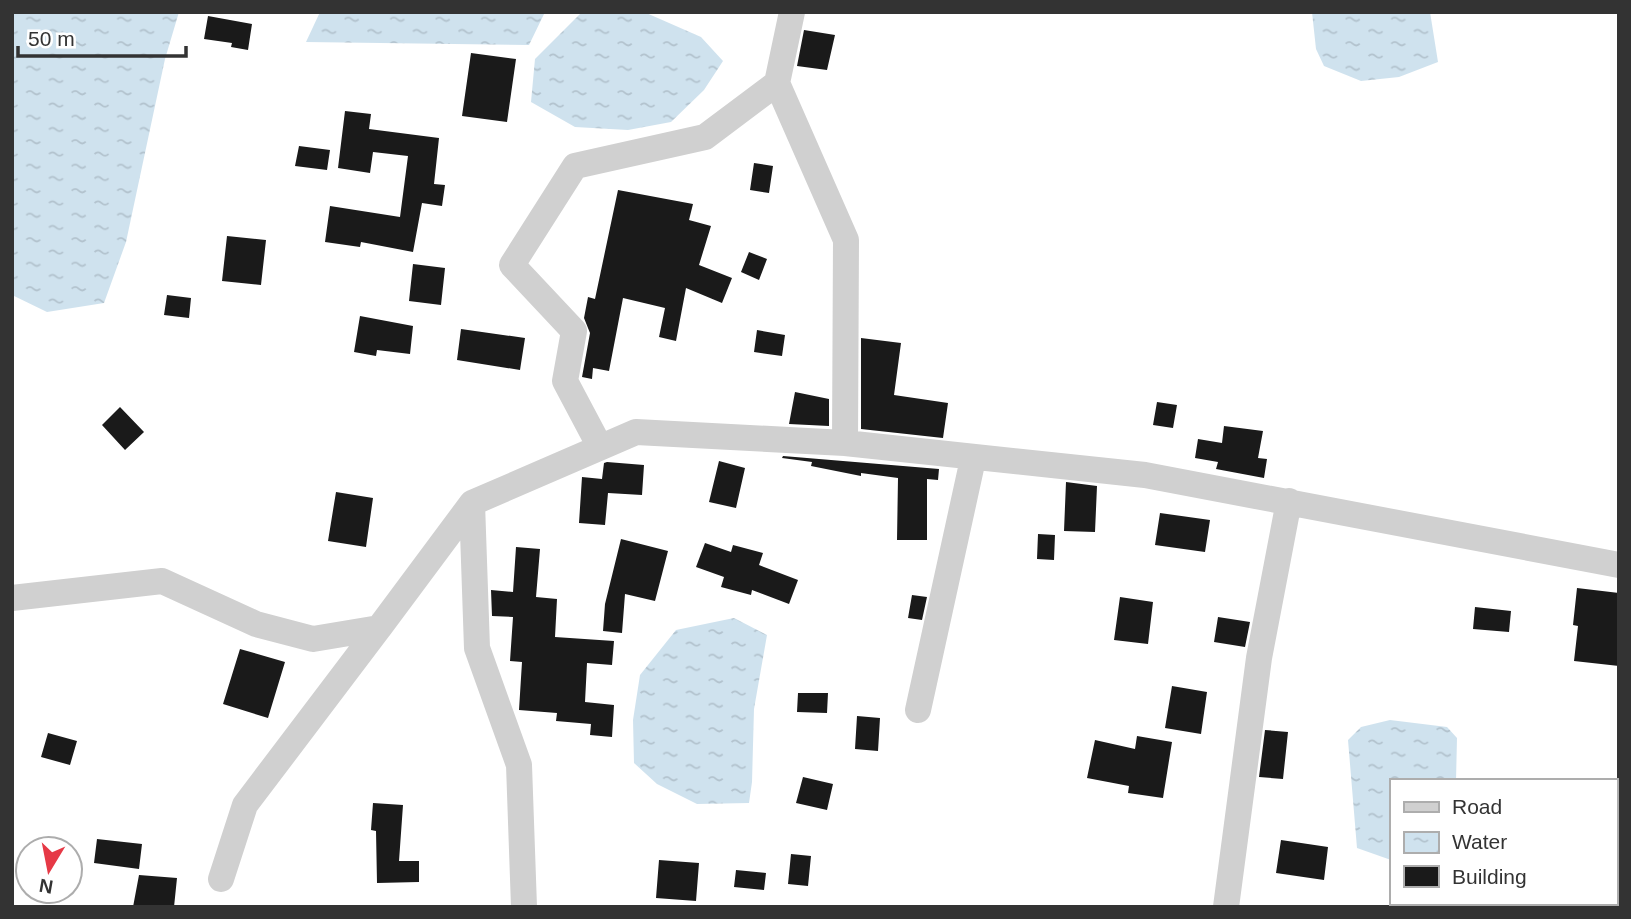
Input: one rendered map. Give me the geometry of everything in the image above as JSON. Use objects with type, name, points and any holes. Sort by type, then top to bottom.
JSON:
[{"type":"street","points":[[792,12],[777,83],[846,240],[845,443]]},
{"type":"street","points":[[600,447],[565,381],[574,331],[512,265],[575,166],[705,137],[777,83]]},
{"type":"street","points":[[221,879],[245,804],[290,748],[472,503],[636,432],[845,443],[973,459],[1145,475],[1619,565]]},
{"type":"street","points":[[918,710],[973,459]]},
{"type":"street","points":[[1226,907],[1259,658],[1289,501]]},
{"type":"street","points":[[472,503],[477,648],[519,765],[524,907]]},
{"type":"street","points":[[12,598],[162,581],[256,624],[313,639],[379,628]]},
{"type":"water","points":[[12,12],[179,12],[165,59],[126,242],[104,303],[47,312],[12,295]]},
{"type":"water","points":[[320,12],[545,12],[529,45],[306,42]]},
{"type":"water","points":[[582,12],[644,12],[701,37],[723,61],[704,90],[671,122],[628,130],[575,127],[531,102],[535,59]]},
{"type":"water","points":[[1312,12],[1430,12],[1438,62],[1399,77],[1361,81],[1324,66],[1316,49]]},
{"type":"water","points":[[734,618],[767,635],[754,709],[749,803],[697,804],[657,784],[634,763],[633,720],[640,675],[676,630]]},
{"type":"water","points":[[1390,720],[1447,727],[1457,738],[1456,779],[1390,779],[1390,860],[1357,848],[1348,740],[1361,727]]},
{"type":"building","points":[[208,16],[252,24],[248,50],[231,47],[232,43],[204,39]]},
{"type":"building","points":[[804,30],[835,35],[827,70],[797,66]]},
{"type":"building","points":[[471,53],[516,59],[507,122],[462,116]]},
{"type":"building","points":[[345,111],[371,114],[369,129],[439,138],[434,184],[445,185],[442,206],[422,203],[413,252],[361,242],[360,247],[325,242],[330,206],[400,217],[408,156],[373,152],[370,173],[338,168]]},
{"type":"building","points":[[299,146],[330,150],[327,170],[295,166]]},
{"type":"building","points":[[754,163],[773,166],[769,193],[750,190]]},
{"type":"building","points":[[618,190],[693,204],[689,220],[711,226],[699,265],[732,278],[722,303],[686,288],[676,341],[659,337],[665,308],[623,298],[609,371],[593,368],[592,379],[582,377],[590,333],[584,318],[588,297],[595,299]]},
{"type":"building","points":[[227,236],[266,240],[261,285],[222,281]]},
{"type":"building","points":[[749,252],[767,259],[759,280],[741,272]]},
{"type":"building","points":[[413,264],[445,268],[441,305],[409,301]]},
{"type":"building","points":[[167,295],[191,298],[189,318],[164,315]]},
{"type":"building","points":[[360,316],[413,326],[410,354],[377,350],[376,356],[354,352]]},
{"type":"building","points":[[461,329],[525,338],[520,370],[457,360]]},
{"type":"building","points":[[757,330],[785,335],[782,356],[754,352]]},
{"type":"building","points":[[861,338],[901,343],[894,395],[948,403],[943,438],[861,429]]},
{"type":"building","points":[[795,392],[829,399],[829,426],[789,424]]},
{"type":"building","points":[[1157,402],[1177,405],[1173,428],[1153,425]]},
{"type":"building","points":[[120,407],[144,432],[125,450],[102,425]]},
{"type":"building","points":[[1224,426],[1263,431],[1258,458],[1267,459],[1264,478],[1216,469],[1218,462],[1195,458],[1198,439],[1222,443]]},
{"type":"building","points":[[782,458],[939,469],[938,480],[927,479],[927,540],[897,540],[898,478],[861,473],[861,476],[811,466],[812,462]]},
{"type":"building","points":[[719,461],[745,468],[736,508],[709,502]]},
{"type":"building","points":[[604,463],[644,465],[642,495],[608,493],[605,525],[579,523],[582,477],[602,479]]},
{"type":"building","points":[[1066,482],[1097,486],[1095,532],[1064,531]]},
{"type":"building","points":[[336,492],[373,498],[366,547],[328,541]]},
{"type":"building","points":[[1160,513],[1210,520],[1205,552],[1155,545]]},
{"type":"building","points":[[1038,534],[1055,535],[1054,560],[1037,559]]},
{"type":"building","points":[[621,539],[668,551],[655,601],[625,594],[622,633],[603,631],[605,604]]},
{"type":"building","points":[[705,543],[731,552],[733,545],[763,553],[759,565],[798,580],[789,604],[752,590],[751,595],[721,587],[724,577],[696,567]]},
{"type":"building","points":[[516,547],[540,549],[536,597],[557,599],[555,637],[614,641],[612,665],[587,663],[585,702],[614,705],[612,737],[590,735],[591,724],[556,721],[557,713],[519,710],[522,662],[510,661],[513,617],[492,616],[491,590],[513,592]]},
{"type":"building","points":[[1577,588],[1619,593],[1619,666],[1574,661],[1578,626],[1573,625]]},
{"type":"building","points":[[912,595],[927,597],[922,620],[908,618]]},
{"type":"building","points":[[1120,597],[1153,602],[1148,644],[1114,640]]},
{"type":"building","points":[[1475,607],[1511,611],[1509,632],[1473,629]]},
{"type":"building","points":[[1218,617],[1250,622],[1245,647],[1214,642]]},
{"type":"building","points":[[240,649],[285,662],[268,718],[223,704]]},
{"type":"building","points":[[1172,686],[1207,692],[1201,734],[1165,728]]},
{"type":"building","points":[[798,693],[828,693],[827,713],[797,712]]},
{"type":"building","points":[[857,716],[880,718],[878,751],[855,749]]},
{"type":"building","points":[[1265,730],[1288,732],[1283,779],[1259,777]]},
{"type":"building","points":[[48,733],[77,741],[70,765],[41,757]]},
{"type":"building","points":[[1137,736],[1172,742],[1163,798],[1128,793],[1129,786],[1087,778],[1095,740],[1135,749]]},
{"type":"building","points":[[803,777],[833,784],[827,810],[796,803]]},
{"type":"building","points":[[373,803],[403,805],[399,861],[419,861],[419,882],[377,883],[376,831],[371,830]]},
{"type":"building","points":[[97,839],[142,844],[139,869],[94,863]]},
{"type":"building","points":[[1281,840],[1328,847],[1324,880],[1276,873]]},
{"type":"building","points":[[791,854],[811,856],[808,886],[788,884]]},
{"type":"building","points":[[659,860],[699,863],[696,901],[656,898]]},
{"type":"building","points":[[736,870],[766,873],[764,890],[734,887]]},
{"type":"building","points":[[139,875],[177,878],[174,907],[133,907]]}]
